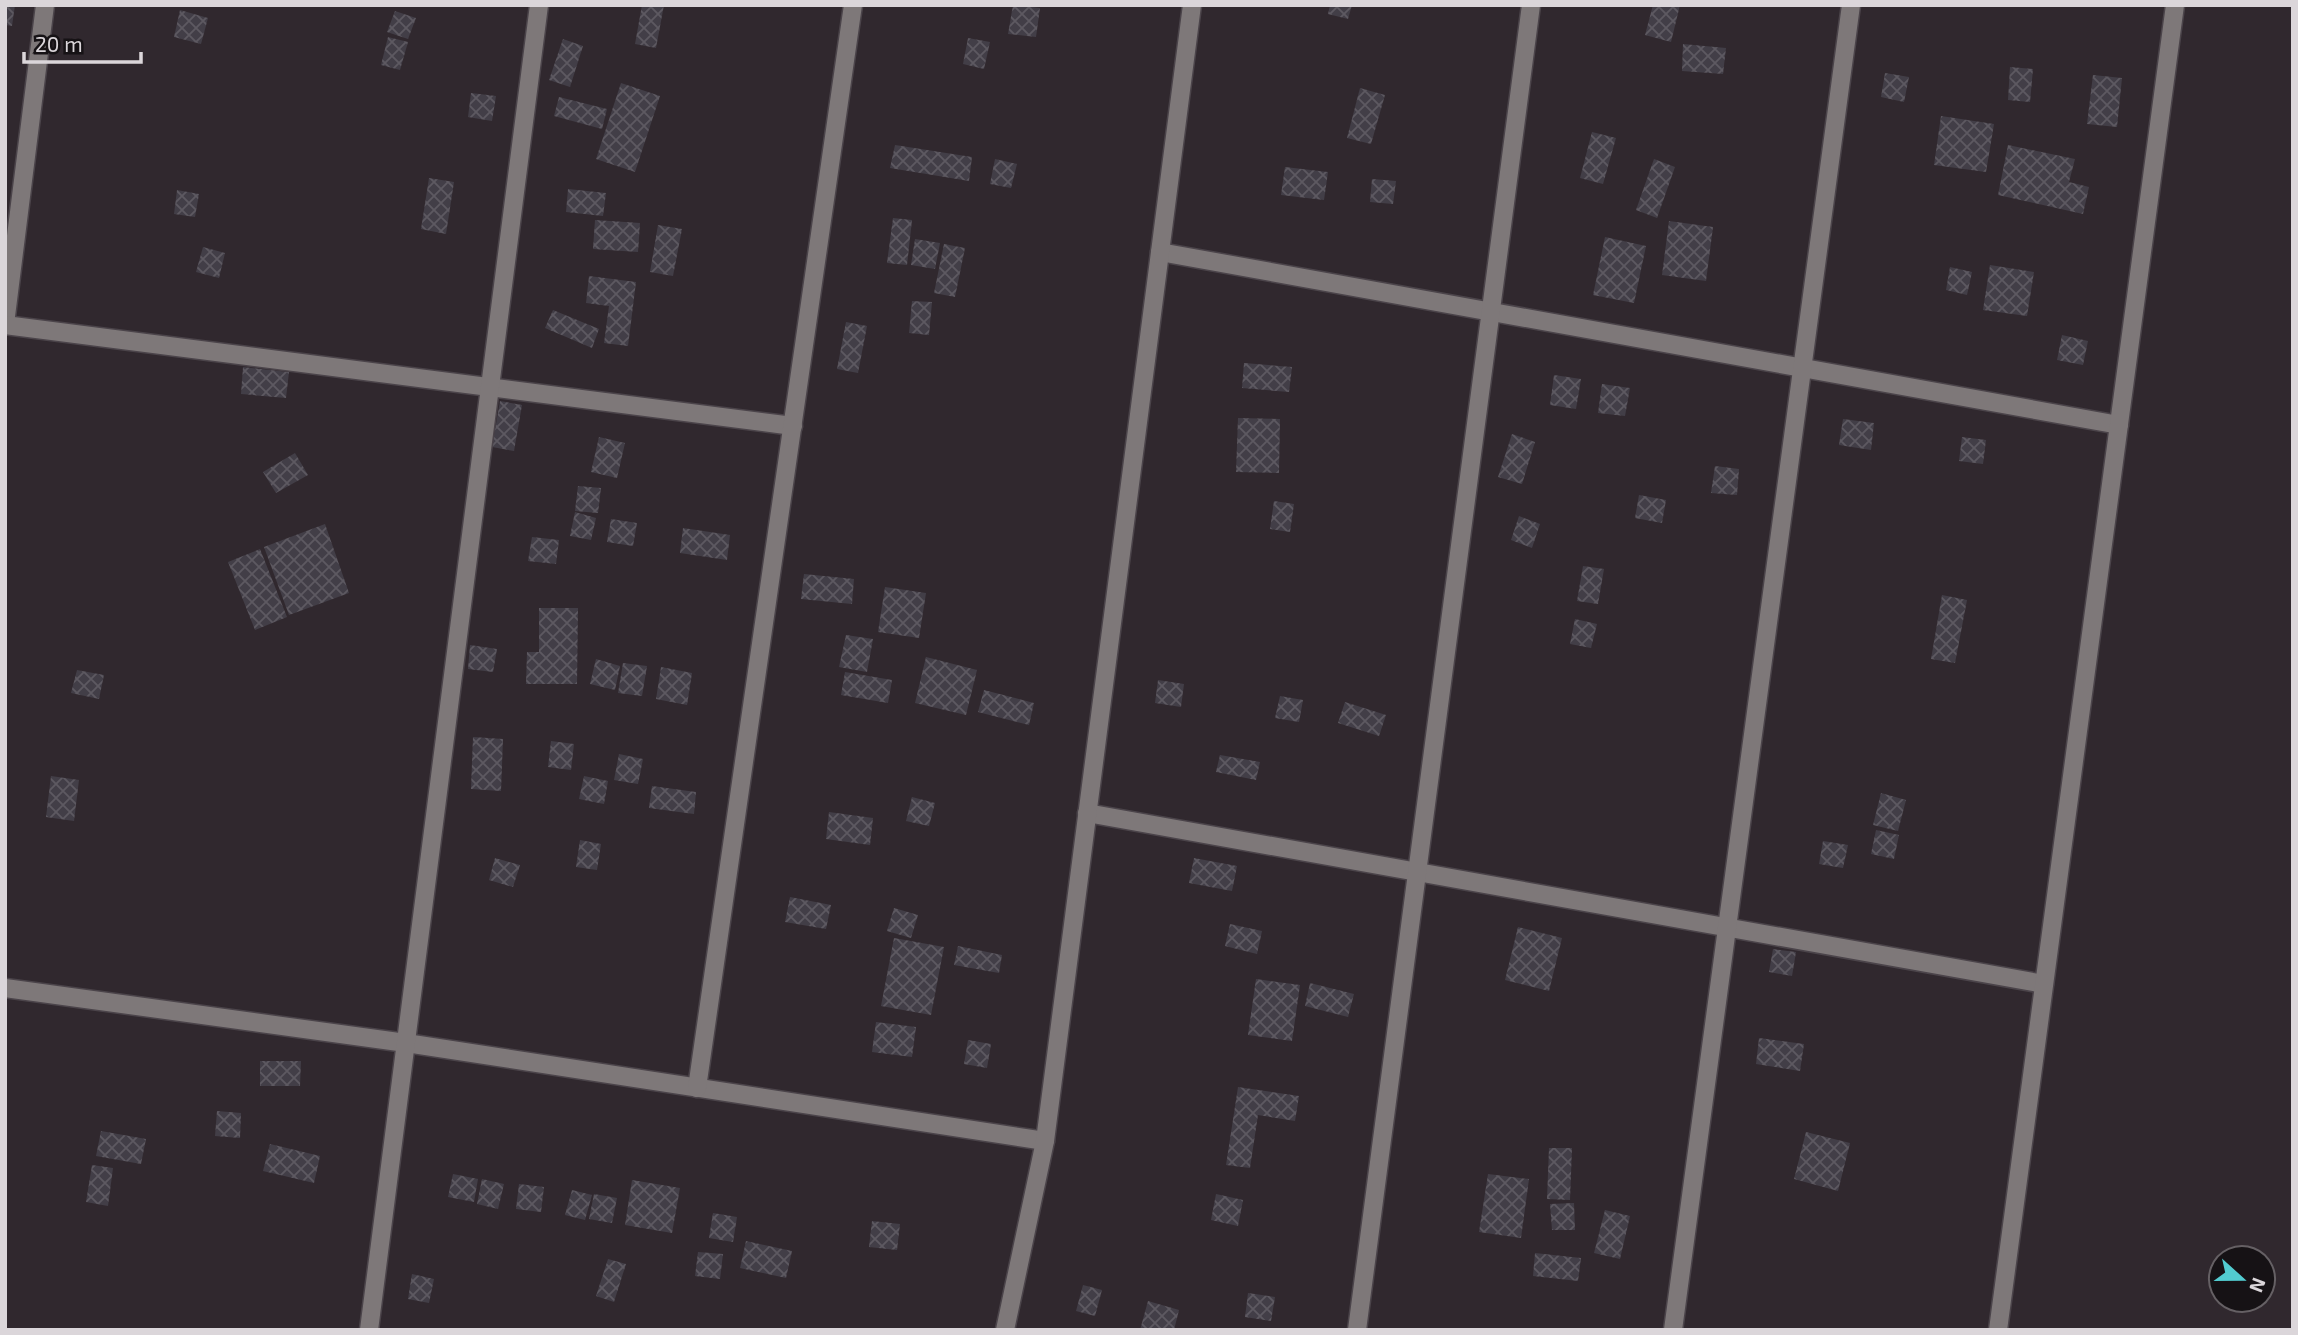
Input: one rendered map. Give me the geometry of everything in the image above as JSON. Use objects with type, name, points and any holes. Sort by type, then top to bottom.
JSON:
[{"type":"street","points":[[45,5],[5,325],[793,426]]},
{"type":"street","points":[[369,1330],[539,5]]},
{"type":"street","points":[[697,1088],[853,5]]},
{"type":"street","points":[[1005,1330],[1045,1141],[1192,5]]},
{"type":"street","points":[[1357,1330],[1531,5]]},
{"type":"street","points":[[1673,1330],[1851,5]]},
{"type":"street","points":[[1998,1330],[2175,5]]},
{"type":"street","points":[[1160,252],[2119,425]]},
{"type":"street","points":[[1087,813],[2044,984]]},
{"type":"street","points":[[5,988],[406,1043],[1045,1141]]},
{"type":"building","points":[[5,5],[15,5],[12,26],[5,25]]},
{"type":"building","points":[[642,5],[664,5],[656,48],[635,44]]},
{"type":"building","points":[[1013,5],[1040,8],[1036,37],[1008,34]]},
{"type":"building","points":[[1330,5],[1352,5],[1348,19],[1328,14]]},
{"type":"building","points":[[1653,5],[1680,5],[1671,42],[1645,35]]},
{"type":"building","points":[[180,10],[208,18],[201,44],[174,37]]},
{"type":"building","points":[[395,11],[416,18],[408,39],[387,32]]},
{"type":"building","points":[[388,37],[408,42],[400,70],[381,65]]},
{"type":"building","points":[[968,38],[990,42],[984,69],[963,64]]},
{"type":"building","points":[[563,39],[583,46],[570,87],[549,80]]},
{"type":"building","points":[[1683,44],[1726,48],[1723,74],[1682,71]]},
{"type":"building","points":[[2010,67],[2033,69],[2030,102],[2008,100]]},
{"type":"building","points":[[1885,73],[1909,77],[1904,102],[1881,97]]},
{"type":"building","points":[[2093,75],[2122,78],[2117,127],[2087,124]]},
{"type":"building","points":[[621,83],[660,96],[635,172],[596,159]]},
{"type":"building","points":[[1360,88],[1385,95],[1371,144],[1347,138]]},
{"type":"building","points":[[471,93],[496,96],[492,121],[468,117]]},
{"type":"building","points":[[559,97],[607,109],[602,129],[554,116]]},
{"type":"building","points":[[1941,116],[1994,124],[1986,172],[1934,165]]},
{"type":"building","points":[[1592,132],[1616,138],[1603,184],[1580,178]]},
{"type":"building","points":[[895,145],[972,157],[969,181],[890,168]]},
{"type":"building","points":[[2008,145],[2075,159],[2069,182],[2089,187],[2083,214],[1998,195]]},
{"type":"building","points":[[995,159],[1017,164],[1011,188],[990,184]]},
{"type":"building","points":[[1654,159],[1675,167],[1657,218],[1636,210]]},
{"type":"building","points":[[1285,167],[1328,172],[1324,200],[1281,195]]},
{"type":"building","points":[[429,178],[454,182],[446,234],[421,229]]},
{"type":"building","points":[[1372,179],[1396,181],[1393,204],[1370,202]]},
{"type":"building","points":[[568,189],[606,193],[603,216],[566,212]]},
{"type":"building","points":[[177,190],[199,194],[195,217],[174,214]]},
{"type":"building","points":[[893,218],[912,220],[907,265],[887,263]]},
{"type":"building","points":[[595,220],[640,223],[638,252],[593,249]]},
{"type":"building","points":[[1669,221],[1713,227],[1706,281],[1662,275]]},
{"type":"building","points":[[658,225],[682,229],[673,276],[650,272]]},
{"type":"building","points":[[1605,237],[1646,246],[1634,303],[1593,295]]},
{"type":"building","points":[[915,239],[940,243],[935,269],[911,265]]},
{"type":"building","points":[[944,244],[965,248],[955,297],[934,293]]},
{"type":"building","points":[[203,247],[225,253],[219,278],[196,272]]},
{"type":"building","points":[[1990,265],[2034,272],[2027,316],[1983,310]]},
{"type":"building","points":[[1950,267],[1972,272],[1967,295],[1946,290]]},
{"type":"building","points":[[589,276],[636,282],[628,346],[604,343],[609,306],[586,303]]},
{"type":"building","points":[[912,301],[932,302],[929,335],[909,333]]},
{"type":"building","points":[[553,310],[599,329],[592,348],[545,328]]},
{"type":"building","points":[[846,322],[867,326],[858,373],[837,369]]},
{"type":"building","points":[[2062,335],[2088,341],[2083,365],[2057,360]]},
{"type":"building","points":[[1244,363],[1292,367],[1289,392],[1242,388]]},
{"type":"building","points":[[243,367],[289,372],[286,398],[241,394]]},
{"type":"building","points":[[1554,375],[1581,379],[1576,409],[1550,405]]},
{"type":"building","points":[[1602,384],[1630,388],[1625,416],[1598,413]]},
{"type":"building","points":[[500,401],[522,405],[514,451],[492,447]]},
{"type":"building","points":[[1238,418],[1280,419],[1279,473],[1236,472]]},
{"type":"building","points":[[1843,419],[1874,423],[1871,450],[1839,445]]},
{"type":"building","points":[[1512,434],[1535,442],[1522,484],[1498,477]]},
{"type":"building","points":[[599,437],[625,443],[617,478],[591,472]]},
{"type":"building","points":[[1962,437],[1986,440],[1983,464],[1959,461]]},
{"type":"building","points":[[295,453],[308,475],[276,493],[263,472]]},
{"type":"building","points":[[1715,466],[1739,469],[1737,495],[1711,493]]},
{"type":"building","points":[[578,486],[601,488],[598,513],[575,511]]},
{"type":"building","points":[[1639,495],[1666,500],[1662,523],[1635,518]]},
{"type":"building","points":[[1274,501],[1294,504],[1290,532],[1270,529]]},
{"type":"building","points":[[575,512],[596,518],[591,540],[570,536]]},
{"type":"building","points":[[1519,516],[1540,524],[1532,548],[1511,540]]},
{"type":"building","points":[[611,519],[637,523],[633,546],[607,542]]},
{"type":"building","points":[[325,524],[349,593],[289,615],[264,547]]},
{"type":"building","points":[[683,528],[730,535],[727,560],[680,553]]},
{"type":"building","points":[[532,537],[559,540],[556,564],[528,561]]},
{"type":"building","points":[[260,549],[287,617],[255,630],[228,562]]},
{"type":"building","points":[[1583,566],[1604,569],[1598,604],[1577,601]]},
{"type":"building","points":[[804,574],[854,579],[852,604],[801,599]]},
{"type":"building","points":[[885,587],[926,593],[919,638],[878,632]]},
{"type":"building","points":[[1942,595],[1967,600],[1955,663],[1931,659]]},
{"type":"building","points":[[539,608],[578,608],[577,684],[526,684],[527,652],[539,652]]},
{"type":"building","points":[[1575,619],[1597,624],[1591,648],[1570,644]]},
{"type":"building","points":[[846,635],[873,639],[867,672],[839,667]]},
{"type":"building","points":[[470,645],[497,649],[493,672],[468,669]]},
{"type":"building","points":[[926,657],[977,670],[966,715],[915,703]]},
{"type":"building","points":[[596,659],[620,666],[615,690],[590,684]]},
{"type":"building","points":[[623,663],[647,666],[642,696],[618,693]]},
{"type":"building","points":[[661,667],[692,673],[687,705],[656,699]]},
{"type":"building","points":[[77,670],[104,675],[99,699],[71,693]]},
{"type":"building","points":[[845,672],[892,680],[888,703],[841,695]]},
{"type":"building","points":[[1158,680],[1184,684],[1181,707],[1155,703]]},
{"type":"building","points":[[984,690],[1034,703],[1029,725],[978,712]]},
{"type":"building","points":[[1280,696],[1303,700],[1299,722],[1275,718]]},
{"type":"building","points":[[1345,702],[1386,715],[1379,736],[1338,723]]},
{"type":"building","points":[[473,737],[503,739],[501,791],[471,789]]},
{"type":"building","points":[[551,741],[574,744],[571,770],[548,767]]},
{"type":"building","points":[[619,754],[643,759],[638,784],[614,780]]},
{"type":"building","points":[[1220,755],[1260,762],[1256,780],[1216,772]]},
{"type":"building","points":[[51,776],[79,780],[74,821],[46,817]]},
{"type":"building","points":[[584,776],[608,781],[604,804],[579,799]]},
{"type":"building","points":[[652,786],[696,792],[694,814],[649,808]]},
{"type":"building","points":[[1881,793],[1906,800],[1898,831],[1873,825]]},
{"type":"building","points":[[912,797],[935,803],[929,826],[906,821]]},
{"type":"building","points":[[829,812],[873,818],[870,845],[826,839]]},
{"type":"building","points":[[1876,830],[1899,835],[1894,859],[1871,854]]},
{"type":"building","points":[[580,840],[601,844],[597,870],[576,867]]},
{"type":"building","points":[[1823,841],[1848,845],[1843,868],[1819,864]]},
{"type":"building","points":[[495,858],[520,865],[513,887],[489,880]]},
{"type":"building","points":[[1194,858],[1237,866],[1232,891],[1189,883]]},
{"type":"building","points":[[790,897],[831,905],[826,929],[785,922]]},
{"type":"building","points":[[894,908],[918,915],[911,938],[887,931]]},
{"type":"building","points":[[1230,924],[1262,931],[1257,954],[1225,946]]},
{"type":"building","points":[[1518,927],[1562,938],[1549,991],[1505,980]]},
{"type":"building","points":[[894,938],[944,947],[931,1015],[881,1006]]},
{"type":"building","points":[[958,946],[1002,955],[999,973],[954,965]]},
{"type":"building","points":[[1773,949],[1796,952],[1792,976],[1769,972]]},
{"type":"building","points":[[1256,979],[1300,985],[1292,1041],[1248,1035]]},
{"type":"building","points":[[1310,983],[1354,994],[1348,1017],[1305,1006]]},
{"type":"building","points":[[876,1022],[916,1027],[912,1057],[872,1052]]},
{"type":"building","points":[[1759,1038],[1804,1044],[1800,1071],[1756,1064]]},
{"type":"building","points":[[968,1040],[991,1044],[987,1068],[964,1064]]},
{"type":"building","points":[[260,1061],[301,1061],[300,1086],[260,1086]]},
{"type":"building","points":[[1238,1087],[1299,1096],[1295,1121],[1258,1115],[1250,1168],[1226,1165]]},
{"type":"building","points":[[217,1111],[241,1113],[240,1138],[215,1136]]},
{"type":"building","points":[[101,1131],[146,1139],[141,1164],[96,1156]]},
{"type":"building","points":[[1806,1132],[1850,1143],[1838,1191],[1794,1179]]},
{"type":"building","points":[[270,1144],[320,1156],[314,1183],[263,1171]]},
{"type":"building","points":[[1549,1148],[1572,1148],[1570,1200],[1547,1199]]},
{"type":"building","points":[[92,1165],[113,1168],[108,1206],[86,1202]]},
{"type":"building","points":[[453,1174],[478,1179],[474,1202],[448,1197]]},
{"type":"building","points":[[1488,1174],[1529,1179],[1521,1238],[1479,1232]]},
{"type":"building","points":[[482,1179],[504,1184],[498,1209],[477,1204]]},
{"type":"building","points":[[632,1180],[680,1188],[672,1233],[625,1225]]},
{"type":"building","points":[[519,1184],[544,1187],[541,1212],[516,1209]]},
{"type":"building","points":[[572,1190],[592,1195],[585,1220],[565,1215]]},
{"type":"building","points":[[594,1194],[617,1198],[612,1223],[589,1219]]},
{"type":"building","points":[[1216,1194],[1243,1200],[1238,1226],[1211,1220]]},
{"type":"building","points":[[1574,1203],[1575,1230],[1552,1230],[1550,1204]]},
{"type":"building","points":[[1605,1210],[1630,1216],[1620,1259],[1594,1253]]},
{"type":"building","points":[[713,1213],[737,1217],[733,1242],[709,1238]]},
{"type":"building","points":[[872,1221],[900,1224],[897,1250],[869,1247]]},
{"type":"building","points":[[746,1241],[792,1251],[786,1278],[740,1268]]},
{"type":"building","points":[[698,1252],[723,1254],[720,1279],[695,1276]]},
{"type":"building","points":[[1535,1253],[1581,1258],[1578,1281],[1533,1276]]},
{"type":"building","points":[[608,1259],[626,1264],[614,1302],[596,1296]]},
{"type":"building","points":[[412,1274],[434,1279],[429,1303],[408,1299]]},
{"type":"building","points":[[1083,1285],[1102,1290],[1095,1316],[1076,1311]]},
{"type":"building","points":[[1248,1293],[1275,1297],[1271,1321],[1245,1317]]},
{"type":"building","points":[[1148,1301],[1179,1310],[1174,1330],[1140,1330]]}]
